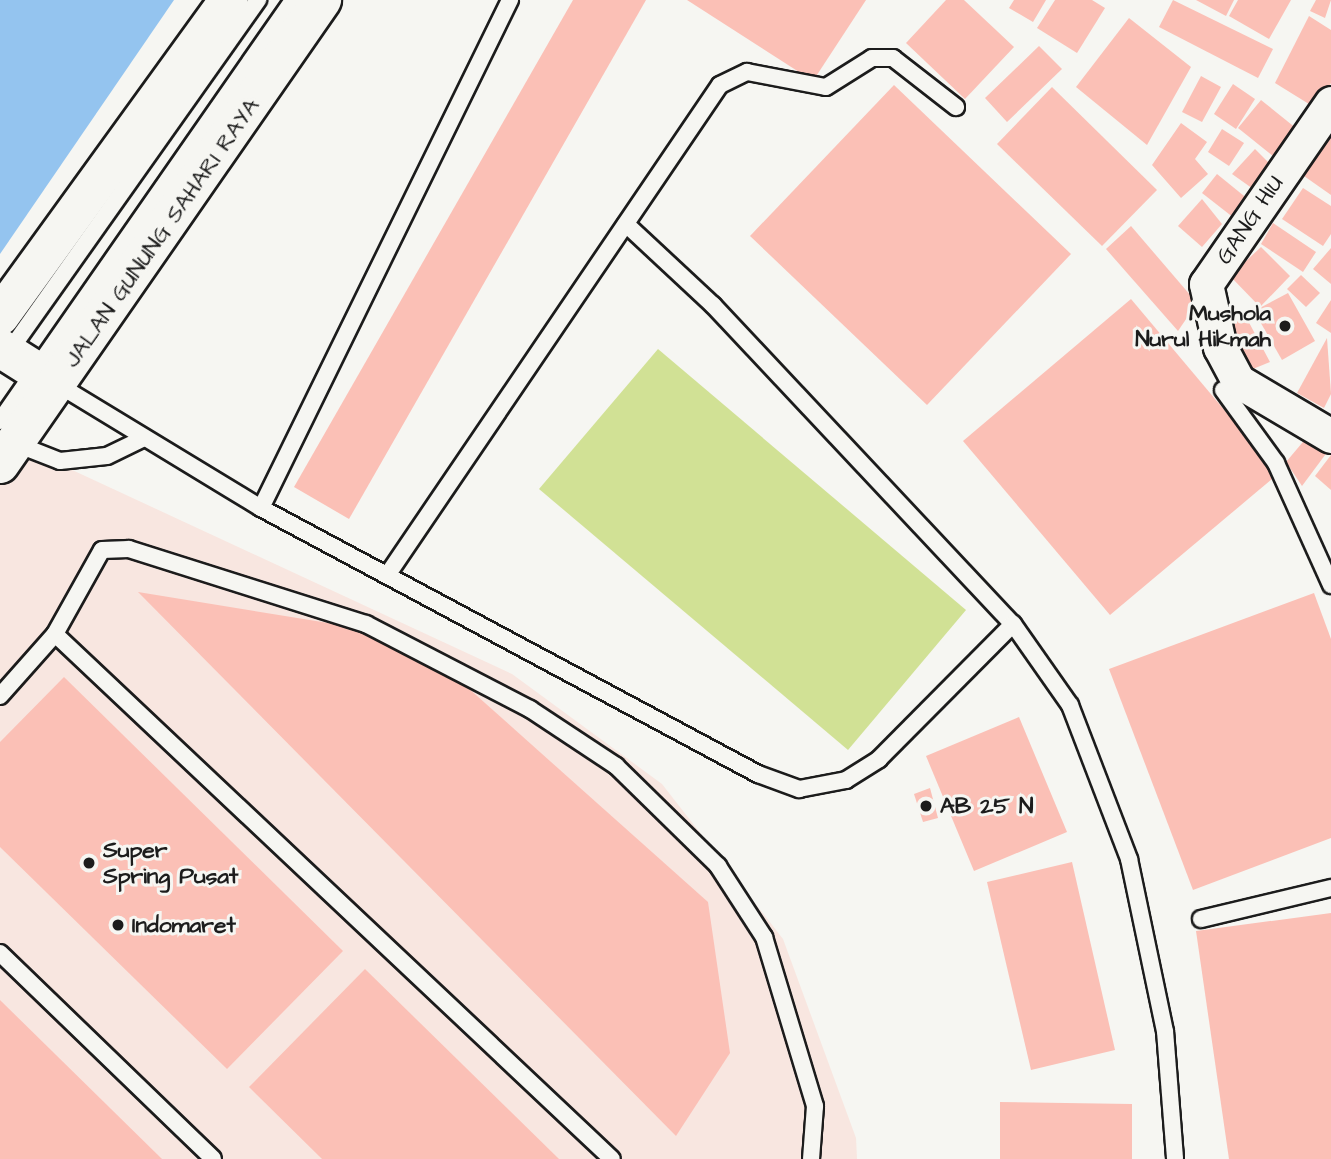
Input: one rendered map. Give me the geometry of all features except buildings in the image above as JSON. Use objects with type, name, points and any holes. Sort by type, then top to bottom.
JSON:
[{"type":"main road","points":[[0,316],[229,0]]},
{"type":"main road","name":"JALAN GUNUNG SAHARI RAYA","points":[[4,443],[20,363],[322,0]]},
{"type":"street","name":"GANG HIU","points":[[1331,103],[1206,284],[1220,347],[1238,381],[1331,436]]},
{"type":"lane","points":[[20,363],[258,0]]},
{"type":"lane","points":[[20,363],[293,0]]},
{"type":"lane","points":[[261,508],[510,0]]},
{"type":"lane","points":[[388,574],[720,85],[747,72],[826,87],[872,58],[893,58],[956,107]]},
{"type":"lane","points":[[625,225],[713,304],[1013,624],[1070,705],[1129,859],[1165,1031],[1175,1159]]},
{"type":"lane","points":[[20,363],[261,508],[758,774],[799,789],[846,780],[879,759],[1013,624]]},
{"type":"lane","points":[[1223,390],[1276,463],[1331,585]]},
{"type":"lane","points":[[4,443],[60,461],[107,456],[144,439]]},
{"type":"lane","points":[[0,696],[55,634],[103,550],[129,549],[366,624],[530,709],[616,766],[718,866],[764,937],[816,1106],[811,1159]]},
{"type":"lane","points":[[55,634],[612,1159]]},
{"type":"lane","points":[[1201,919],[1331,888]]},
{"type":"lane","points":[[0,953],[213,1159]]},
{"type":"shaded area","points":[[14,443],[512,674],[662,784],[783,939],[856,1138],[857,1159],[0,1159],[0,463]]},
{"type":"green space","points":[[658,349],[966,610],[848,750],[539,489]]},
{"type":"water","points":[[0,0],[174,0],[0,254]]},
{"type":"place","name":"Mushola Nurul Hikmah","points":[[1285,326]]},
{"type":"place","name":"AB 25 N","points":[[926,806]]},
{"type":"place","name":"Super Spring Pusat","points":[[89,863]]},
{"type":"place","name":"Indomaret","points":[[118,925]]}]
